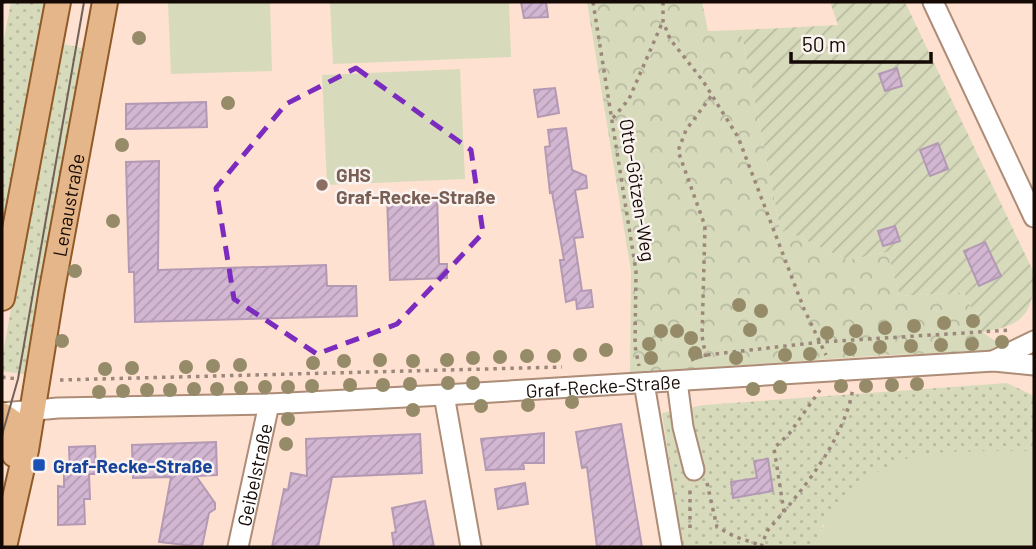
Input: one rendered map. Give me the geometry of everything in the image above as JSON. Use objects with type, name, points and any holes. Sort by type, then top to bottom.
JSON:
[{"type":"main road","points":[[2,298],[58,2]]},
{"type":"main road","name":"Lenaustraße","points":[[16,485],[33,410],[105,2]]},
{"type":"main road","points":[[2,414],[13,420],[18,430],[12,467],[16,485],[4,547]]},
{"type":"street","points":[[933,2],[1034,217]]},
{"type":"street","name":"Graf-Recke-Straße","points":[[994,361],[1034,341]]},
{"type":"street","name":"Graf-Recke-Straße","points":[[2,414],[33,410],[269,404],[444,395],[857,367],[994,361],[1034,365]]},
{"type":"street","points":[[677,381],[683,428],[694,470]]},
{"type":"street","points":[[644,383],[672,547]]},
{"type":"street","points":[[444,395],[471,547]]},
{"type":"street","name":"Geibelstraße","points":[[238,547],[269,404]]},
{"type":"path","name":"Otto-Götzen-Weg","points":[[593,2],[636,271],[634,321],[638,363],[644,383]]},
{"type":"path","points":[[663,2],[663,21],[670,39],[712,95],[738,137],[804,309],[832,369],[811,405],[789,434],[774,448],[784,512]]},
{"type":"path","points":[[613,118],[629,99],[663,21]]},
{"type":"path","points":[[706,379],[706,355],[702,336],[705,226],[678,151],[686,131],[712,95]]},
{"type":"path","points":[[685,362],[706,355],[821,342],[989,333],[1009,331],[1020,325]]},
{"type":"path","points":[[629,365],[650,364]]},
{"type":"path","points":[[60,380],[562,367]]},
{"type":"path","points":[[690,536],[690,483],[694,470],[706,480],[717,527],[761,546],[837,436],[850,405],[857,367]]},
{"type":"highlighted area","points":[[356,68],[471,150],[483,233],[397,324],[317,354],[234,299],[216,188],[286,104]]},
{"type":"green space","points":[[11,2],[49,2],[2,231],[2,49]]},
{"type":"green space","points":[[168,2],[270,2],[272,71],[171,74]]},
{"type":"green space","points":[[330,2],[509,2],[511,57],[333,64]]},
{"type":"green space","points":[[587,2],[702,2],[708,31],[741,30],[780,228],[848,260],[887,252],[900,296],[964,292],[982,332],[1010,351],[889,355],[630,373],[631,271]]},
{"type":"green space","points":[[830,2],[905,2],[1034,273],[1032,299],[1023,316],[1016,322],[982,332],[964,292],[900,296],[887,252],[848,260],[780,228],[741,30],[838,25]]},
{"type":"green space","points":[[58,43],[82,48],[51,225],[29,375],[2,371],[2,360]]},
{"type":"green space","points":[[460,69],[465,179],[327,185],[322,75]]},
{"type":"green space","points":[[1007,383],[1034,396],[1034,451],[936,454],[823,525],[814,547],[682,547],[662,413],[704,405]]},
{"type":"green space","points":[[1034,451],[1034,547],[814,547],[820,532],[839,504],[864,481],[893,464],[918,455],[948,452]]},
{"type":"building","points":[[521,2],[546,2],[548,17],[524,18]]},
{"type":"building","points":[[897,68],[902,86],[885,91],[879,74]]},
{"type":"building","points":[[555,88],[559,113],[538,117],[534,90]]},
{"type":"building","points":[[206,102],[207,127],[126,129],[126,104]]},
{"type":"building","points":[[566,128],[572,170],[586,176],[587,188],[575,190],[583,237],[574,238],[582,291],[591,290],[593,307],[577,309],[576,299],[566,302],[560,260],[564,260],[552,192],[550,193],[545,147],[550,146],[548,130]]},
{"type":"building","points":[[938,143],[948,169],[930,176],[920,150]]},
{"type":"building","points":[[159,161],[158,270],[326,265],[327,286],[356,286],[357,316],[135,322],[134,272],[129,272],[126,162]]},
{"type":"building","points":[[437,195],[439,264],[447,264],[447,278],[390,280],[387,196]]},
{"type":"building","points":[[895,226],[900,241],[883,246],[878,231]]},
{"type":"building","points":[[985,242],[1001,276],[979,286],[964,251]]},
{"type":"building","points":[[621,424],[642,547],[597,547],[587,467],[582,468],[576,432]]},
{"type":"building","points":[[544,433],[544,463],[523,463],[524,469],[486,470],[481,439]]},
{"type":"building","points":[[420,434],[422,473],[332,477],[318,547],[272,547],[284,489],[288,490],[291,473],[307,476],[306,439]]},
{"type":"building","points":[[216,442],[217,475],[196,476],[215,503],[215,509],[209,513],[202,547],[159,542],[171,477],[133,478],[132,445]]},
{"type":"building","points":[[95,446],[96,474],[89,474],[90,499],[84,499],[85,524],[58,525],[58,486],[64,487],[64,475],[70,474],[69,447]]},
{"type":"building","points":[[768,459],[773,491],[733,498],[731,482],[757,478],[754,461]]},
{"type":"building","points":[[525,483],[528,504],[498,509],[495,489]]},
{"type":"building","points":[[425,501],[434,547],[394,547],[392,533],[396,532],[392,508]]},
{"type":"tram line","points":[[2,435],[18,379],[84,2]]},
{"type":"place","name":"GHS Graf-Recke-Straße","points":[[322,185]]},
{"type":"place","name":"Graf-Recke-Straße","points":[[39,465]]}]
